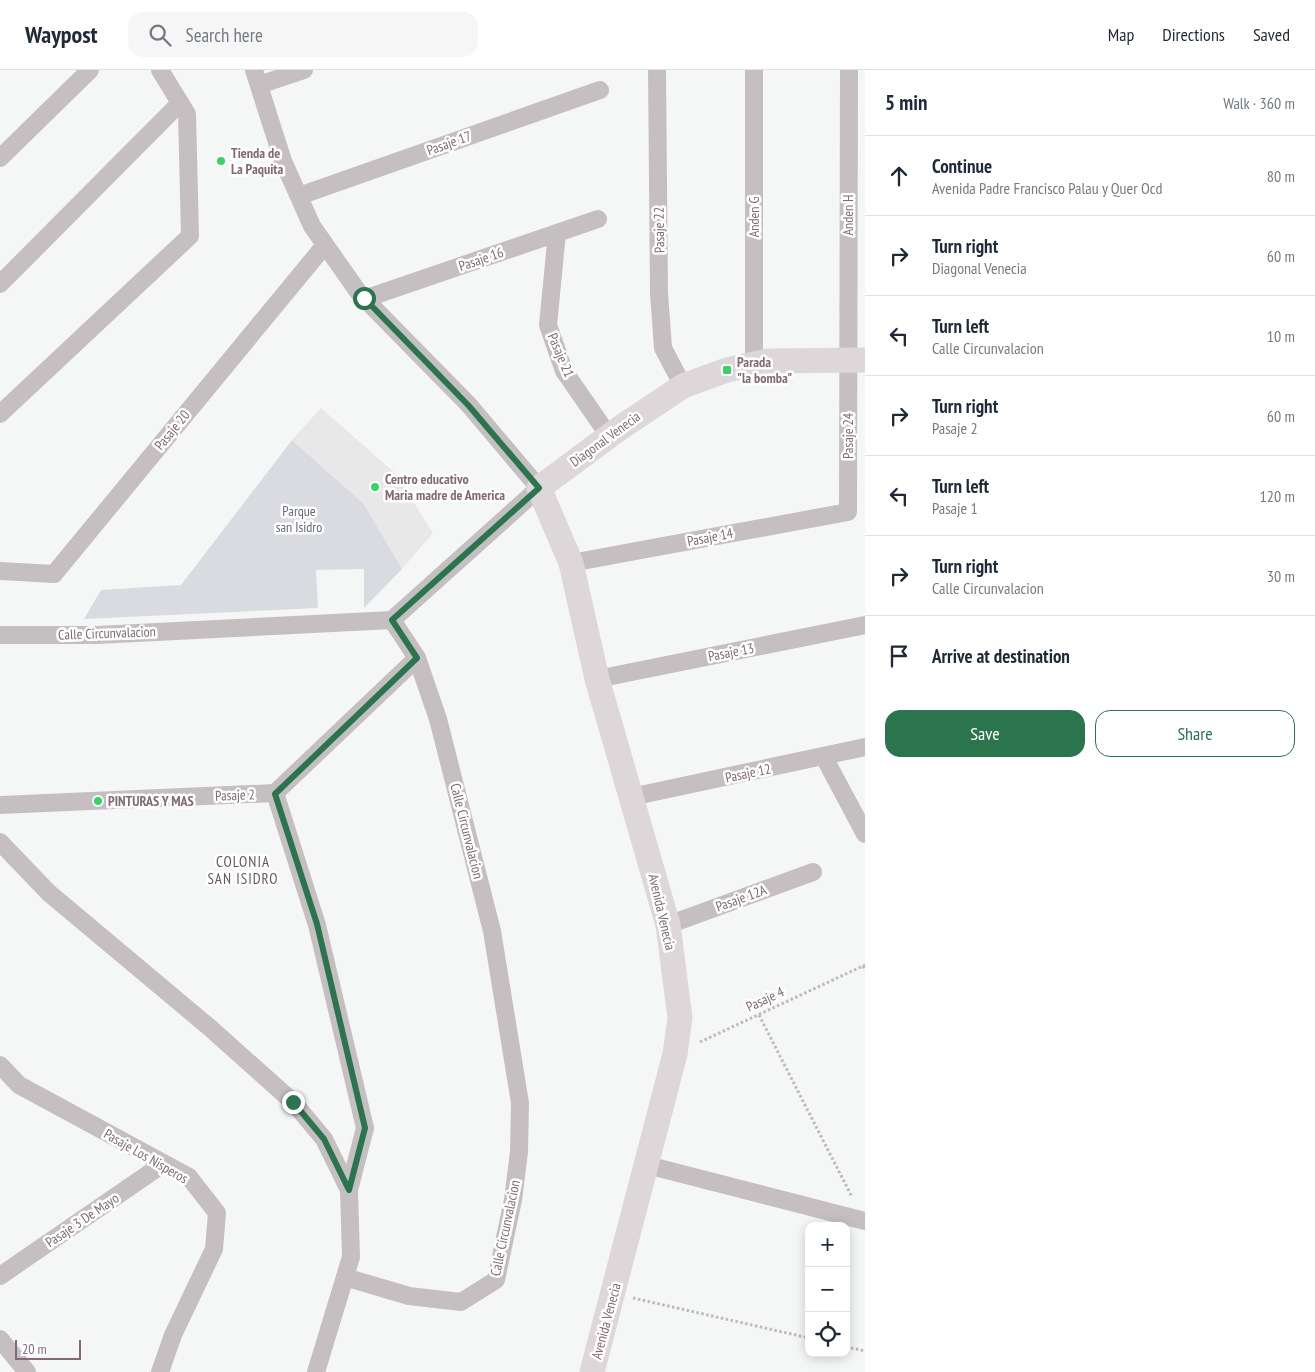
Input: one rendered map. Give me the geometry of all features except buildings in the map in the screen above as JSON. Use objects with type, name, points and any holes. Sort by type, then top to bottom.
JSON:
[{"type":"street","points":[[0,158],[90,70]]},
{"type":"street","points":[[0,414],[190,236],[188,114],[160,70]]},
{"type":"street","points":[[304,70],[256,78],[283,160],[312,226],[364,298],[469,406],[539,488]]},
{"type":"street","name":"Pasaje 22","points":[[657,70],[659,293],[663,348],[683,386]]},
{"type":"street","name":"Anden G","points":[[754,70],[754,364]]},
{"type":"street","name":"Anden H","points":[[849,70],[856,360]]},
{"type":"street","name":"Pasaje 17","points":[[299,196],[600,90]]},
{"type":"street","points":[[0,284],[180,103]]},
{"type":"street","name":"Pasaje 16","points":[[364,298],[598,219]]},
{"type":"street","name":"Pasaje 21","points":[[557,233],[548,325],[564,371],[609,436]]},
{"type":"street","name":"Pasaje 20","points":[[0,571],[54,574],[325,245]]},
{"type":"street","name":"Diagonal Venecia","points":[[392,620],[539,488],[609,436],[683,386],[727,370],[754,364],[856,360]]},
{"type":"street","name":"Pasaje 24","points":[[848,512],[856,360]]},
{"type":"street","name":"Avenida Venecia","points":[[539,488],[571,563],[597,679],[668,925],[680,1018],[675,1054],[592,1372]]},
{"type":"street","name":"Pasaje 14","points":[[571,563],[848,512]]},
{"type":"street","name":"Calle Circunvalacion","points":[[0,635],[97,635],[392,620],[417,658],[438,719],[492,931],[520,1103],[519,1152],[513,1200],[496,1280],[461,1302],[409,1296],[345,1277]]},
{"type":"street","name":"Pasaje 13","points":[[597,679],[865,626]]},
{"type":"street","name":"Pasaje 2","points":[[0,805],[275,794],[417,658]]},
{"type":"street","name":"Pasaje 12","points":[[631,797],[865,747]]},
{"type":"street","points":[[824,757],[865,834]]},
{"type":"street","points":[[275,794],[317,924],[365,1128],[349,1190],[351,1258],[316,1372]]},
{"type":"street","points":[[0,842],[49,894],[209,1027],[293,1102],[324,1139],[349,1190]]},
{"type":"street","name":"Pasaje 12A","points":[[668,925],[813,872]]},
{"type":"street","name":"Pasaje Los Nisperos","points":[[0,1065],[19,1085],[189,1177],[217,1213],[214,1249],[173,1336],[160,1372]]},
{"type":"street","name":"Pasaje 3 De Mayo","points":[[0,1276],[163,1164]]},
{"type":"street","points":[[647,1165],[865,1221]]},
{"type":"street","points":[[0,1339],[27,1372]]},
{"type":"path","name":"Pasaje 4","points":[[675,1054],[864,965]]},
{"type":"path","points":[[864,965],[865,971]]},
{"type":"path","points":[[759,1015],[865,1221]]},
{"type":"path","points":[[613,1293],[805,1337]]},
{"type":"path","points":[[850,1348],[865,1351]]},
{"type":"shaded area","name":"Centro educativo Maria madre de America","points":[[321,408],[396,474],[433,533],[402,569],[360,500],[292,440]]},
{"type":"green space","name":"Parque san Isidro","points":[[292,440],[363,503],[402,569],[364,608],[364,569],[316,570],[318,608],[84,619],[101,590],[181,585]]},
{"type":"place","name":"Tienda de La Paquita","points":[[221,161]]},
{"type":"place","name":"Parada \"la bomba\"","points":[[727,370]]},
{"type":"place","name":"Centro educativo Maria madre de America","points":[[375,487]]},
{"type":"place","name":"PINTURAS Y MAS","points":[[98,801]]},
{"type":"district","name":"COLONIA SAN ISIDRO","points":[[243,870]]},
{"type":"route","points":[[293,1102],[324,1139],[349,1190],[365,1128],[317,924],[275,794],[417,658],[392,620],[539,488],[469,406],[364,298]]}]
